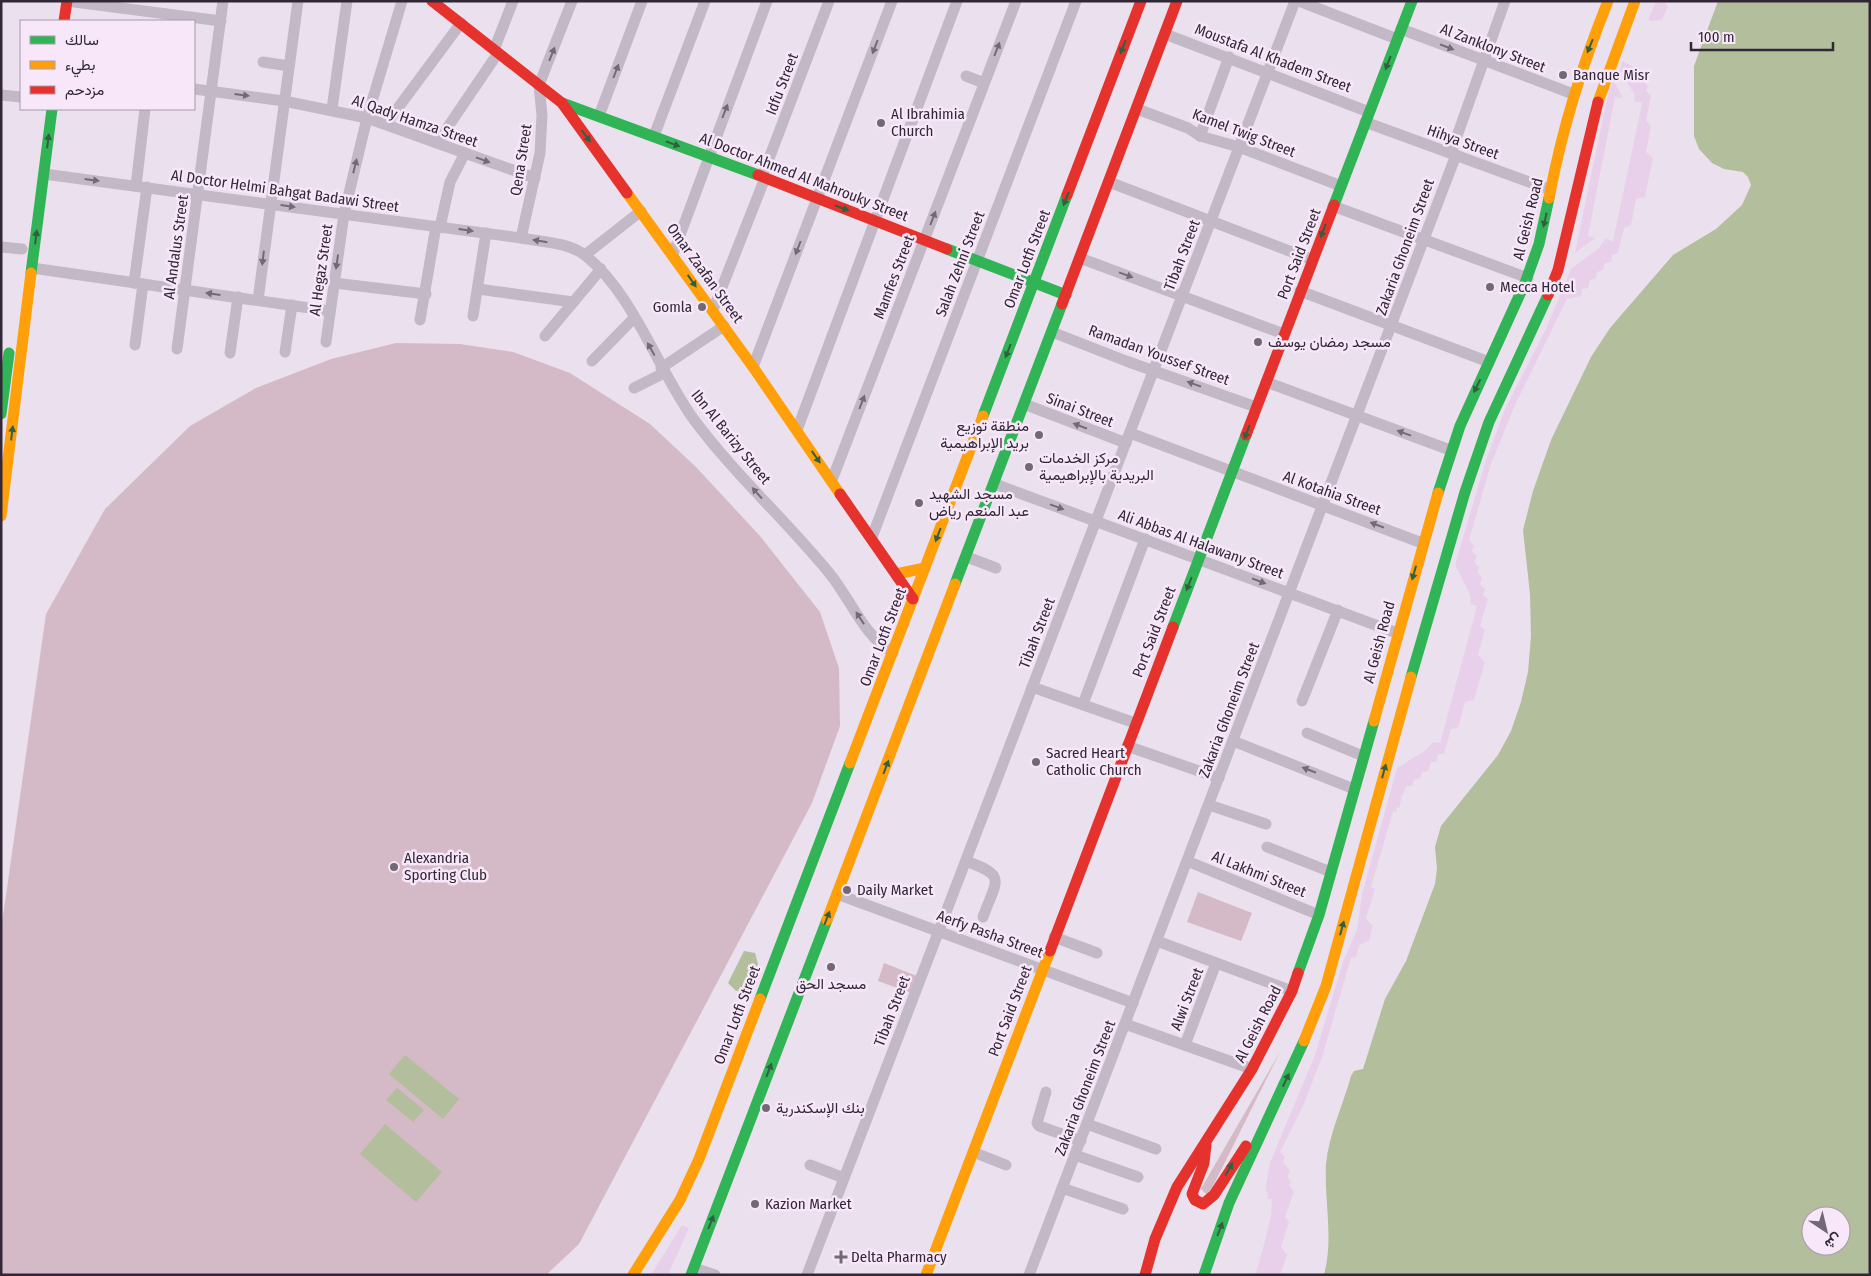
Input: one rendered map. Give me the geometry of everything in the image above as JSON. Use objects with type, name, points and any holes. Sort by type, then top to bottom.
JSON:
[{"type":"main road","points":[[64,20],[67,1]]},
{"type":"main road","name":"Omar Zaafan Street","points":[[432,1],[446,6],[461,23],[562,103],[713,310],[872,537],[913,599]]},
{"type":"main road","name":"Omar Lotfi Street","points":[[633,1275],[680,1200],[699,1159],[1141,1]]},
{"type":"main road","points":[[692,1271],[995,484],[1177,1]]},
{"type":"main road","name":"Port Said Street","points":[[926,1275],[1412,1]]},
{"type":"main road","name":"Al Geish Road","points":[[1145,1275],[1155,1239],[1169,1204],[1206,1138],[1252,1069],[1292,991],[1319,915],[1422,543],[1450,450],[1468,405],[1528,278],[1542,234],[1561,138],[1573,94],[1608,1]]},
{"type":"main road","points":[[1204,1275],[1229,1203],[1305,1039],[1326,986],[1386,761],[1465,492],[1489,422],[1537,322],[1558,270],[1601,89],[1635,1]]},
{"type":"main road","name":"Al Doctor Ahmed Al Mahrouky Street","points":[[562,103],[708,156],[1066,295]]},
{"type":"main road","points":[[1,414],[2,394],[40,110]]},
{"type":"main road","points":[[1,516],[52,110]]},
{"type":"main road","points":[[896,574],[925,568]]},
{"type":"main road","points":[[1206,1138],[1204,1163],[1192,1194],[1195,1200],[1203,1204],[1211,1200],[1241,1151],[1260,1136]]},
{"type":"street","points":[[67,1],[135,6],[156,17],[221,21]]},
{"type":"street","name":"Al Andalus Street","points":[[177,349],[223,1]]},
{"type":"street","points":[[258,300],[298,1]]},
{"type":"street","points":[[332,109],[347,1]]},
{"type":"street","name":"Al Hegaz Street","points":[[326,342],[344,214],[367,118],[402,1]]},
{"type":"street","points":[[437,143],[496,51],[513,1]]},
{"type":"street","name":"Qena Street","points":[[521,238],[535,178],[542,136],[539,85],[572,1]]},
{"type":"street","points":[[599,116],[642,1]]},
{"type":"street","points":[[654,136],[705,1]]},
{"type":"street","points":[[673,254],[767,1]]},
{"type":"street","name":"Idfu Street","points":[[713,310],[829,1]]},
{"type":"street","points":[[753,367],[892,1]]},
{"type":"street","points":[[797,430],[957,1]]},
{"type":"street","name":"Mamfes Street","points":[[832,480],[1016,1]]},
{"type":"street","name":"Salah Zehni Street","points":[[872,537],[1076,1]]},
{"type":"street","name":"Tibah Street","points":[[807,1275],[1295,1]]},
{"type":"street","name":"Al Zanklony Street","points":[[1299,1],[1484,61],[1573,94]]},
{"type":"street","name":"Zakaria Ghoneim Street","points":[[1030,1275],[1392,326],[1424,240],[1505,1]]},
{"type":"street","points":[[386,124],[461,23]]},
{"type":"street","name":"Moustafa Al Khadem Street","points":[[1165,34],[1268,72],[1367,117]]},
{"type":"street","points":[[1200,136],[1229,57]]},
{"type":"street","points":[[263,62],[289,66]]},
{"type":"street","points":[[966,76],[984,82]]},
{"type":"street","name":"Al Qady Hamza Street","points":[[195,89],[332,109],[367,118],[535,178]]},
{"type":"street","points":[[1,95],[20,97]]},
{"type":"street","name":"Kamel Twig Street","points":[[1137,109],[1188,128],[1200,136],[1239,147],[1341,186]]},
{"type":"street","points":[[134,345],[139,283],[145,110]]},
{"type":"street","name":"Hihya Street","points":[[1367,117],[1453,154],[1551,190]]},
{"type":"street","points":[[420,320],[438,226],[450,182],[465,153]]},
{"type":"street","name":"Al Doctor Helmi Bahgat Badawi Street","points":[[44,174],[521,238]]},
{"type":"street","points":[[1109,182],[1312,260]]},
{"type":"street","points":[[1333,206],[1528,278]]},
{"type":"street","points":[[585,254],[641,211]]},
{"type":"street","points":[[473,316],[486,233]]},
{"type":"street","name":"Ibn Al Barizy Street","points":[[521,238],[560,244],[585,254],[601,269],[634,318],[662,370],[689,412],[716,447],[822,565],[875,641],[893,653]]},
{"type":"street","points":[[1,247],[22,249]]},
{"type":"street","points":[[1080,258],[1284,334]]},
{"type":"street","points":[[32,268],[330,311]]},
{"type":"street","points":[[545,336],[601,269]]},
{"type":"street","points":[[334,283],[426,294]]},
{"type":"street","points":[[478,289],[573,302]]},
{"type":"street","points":[[1300,292],[1489,362]]},
{"type":"street","points":[[230,353],[238,298]]},
{"type":"street","points":[[285,352],[292,305]]},
{"type":"street","points":[[592,361],[634,318]]},
{"type":"street","points":[[634,388],[724,326]]},
{"type":"street","name":"Ramadan Youssef Street","points":[[1052,332],[1256,407]]},
{"type":"street","points":[[1266,382],[1450,450]]},
{"type":"street","name":"Sinai Street","points":[[1024,404],[1232,471]]},
{"type":"street","name":"Al Kotahia Street","points":[[1232,471],[1422,543]]},
{"type":"street","name":"Ali Abbas Al Halawany Street","points":[[995,484],[1397,633]]},
{"type":"street","points":[[1083,704],[1145,538]]},
{"type":"street","points":[[966,557],[996,568]]},
{"type":"street","points":[[1302,701],[1338,610]]},
{"type":"street","points":[[1032,686],[1136,723]]},
{"type":"street","points":[[1308,733],[1363,756]]},
{"type":"street","points":[[1233,741],[1354,788]]},
{"type":"street","points":[[1127,746],[1219,778]]},
{"type":"street","points":[[1209,805],[1266,824]]},
{"type":"street","points":[[1267,847],[1331,872]]},
{"type":"street","points":[[966,861],[989,870],[994,875],[996,882],[984,917]]},
{"type":"street","name":"Al Lakhmi Street","points":[[1187,861],[1319,915]]},
{"type":"street","name":"Aerfy Pasha Street","points":[[837,894],[1133,1003]]},
{"type":"street","points":[[1054,937],[1098,953]]},
{"type":"street","points":[[1157,941],[1292,991]]},
{"type":"street","name":"Alwi Street","points":[[1185,1045],[1216,963]]},
{"type":"street","points":[[1125,1024],[1252,1069]]},
{"type":"street","points":[[1046,1092],[1037,1123],[1039,1126],[1080,1141]]},
{"type":"street","points":[[1087,1124],[1156,1149]]},
{"type":"street","points":[[973,1152],[1006,1165]]},
{"type":"street","points":[[1075,1155],[1138,1177]]},
{"type":"street","points":[[810,1164],[844,1178]]},
{"type":"street","points":[[1062,1188],[1123,1209]]},
{"type":"street","points":[[692,1271],[715,1275]]},
{"type":"shaded area","points":[[1656,1],[1664,1],[1668,7],[1662,20],[1648,20]]},
{"type":"shaded area","points":[[1718,1],[1870,1],[1870,1275],[1324,1275],[1328,1247],[1326,1164],[1333,1131],[1351,1076],[1354,1071],[1363,1069],[1385,999],[1406,961],[1435,884],[1437,869],[1435,847],[1441,826],[1498,755],[1511,731],[1521,702],[1528,672],[1531,636],[1530,594],[1523,530],[1533,491],[1551,440],[1591,357],[1610,328],[1673,255],[1716,229],[1742,205],[1751,185],[1748,177],[1743,172],[1724,169],[1712,163],[1699,149],[1694,136],[1694,66]]},
{"type":"shaded area","points":[[1622,61],[1645,73],[1643,81],[1648,86],[1646,91],[1651,96],[1646,121],[1651,126],[1646,152],[1653,158],[1645,197],[1636,199],[1631,225],[1624,228],[1618,253],[1612,255],[1611,262],[1605,263],[1603,270],[1597,272],[1596,278],[1590,280],[1588,288],[1582,289],[1581,296],[1567,299],[1515,405],[1491,464],[1469,540],[1474,546],[1472,551],[1477,556],[1474,562],[1479,567],[1478,573],[1482,578],[1480,584],[1485,589],[1483,595],[1488,599],[1480,626],[1485,630],[1478,655],[1485,662],[1474,700],[1465,702],[1458,728],[1451,729],[1444,754],[1438,754],[1436,762],[1431,762],[1428,771],[1422,772],[1420,778],[1414,780],[1412,786],[1406,786],[1403,795],[1400,795],[1402,796],[1399,808],[1396,807],[1397,812],[1393,811],[1371,887],[1375,889],[1366,918],[1373,926],[1369,941],[1360,944],[1356,957],[1351,958],[1322,1057],[1303,1106],[1280,1152],[1285,1157],[1283,1162],[1290,1171],[1287,1176],[1291,1182],[1289,1185],[1294,1192],[1285,1217],[1289,1222],[1281,1247],[1287,1255],[1280,1275],[1255,1275],[1271,1215],[1272,1199],[1267,1199],[1268,1192],[1265,1191],[1270,1163],[1315,1055],[1344,959],[1357,930],[1362,894],[1397,768],[1426,750],[1433,742],[1440,743],[1477,606],[1471,604],[1469,592],[1455,565],[1486,460],[1506,407],[1546,329],[1571,269],[1599,248],[1605,239],[1613,241],[1642,103],[1634,101],[1635,95],[1620,71]]},
{"type":"shaded area","points":[[1613,80],[1623,98],[1615,97],[1588,236],[1595,238],[1575,253],[1607,99]]},
{"type":"shaded area","name":"Alexandria Sporting Club","points":[[396,343],[460,344],[513,352],[570,373],[650,424],[696,467],[760,536],[820,612],[839,668],[840,726],[812,803],[579,1244],[546,1275],[1,1275],[1,930],[46,614],[105,509],[190,426],[256,388],[331,359]]},
{"type":"shaded area","points":[[1198,892],[1252,913],[1241,941],[1187,922]]},
{"type":"shaded area","points":[[744,951],[755,953],[758,964],[754,975],[747,979],[744,988],[736,991],[728,983]]},
{"type":"shaded area","points":[[884,963],[917,976],[911,993],[878,981]]},
{"type":"shaded area","points":[[1280,1052],[1207,1195],[1201,1189],[1202,1187]]},
{"type":"shaded area","points":[[405,1055],[459,1099],[443,1119],[389,1074]]},
{"type":"shaded area","points":[[397,1088],[424,1110],[413,1122],[386,1100]]},
{"type":"shaded area","points":[[385,1124],[442,1172],[416,1202],[360,1154]]},
{"type":"shaded area","points":[[682,1225],[689,1228],[668,1275],[651,1275]]},
{"type":"traffic: fast","points":[[1334,205],[1412,1]]},
{"type":"traffic: fast","points":[[562,103],[758,175]]},
{"type":"traffic: fast","points":[[31,273],[52,110]]},
{"type":"traffic: fast","points":[[983,416],[1067,195]]},
{"type":"traffic: fast","points":[[1438,493],[1460,426],[1525,283],[1539,244],[1549,198]]},
{"type":"traffic: fast","points":[[947,249],[1066,295]]},
{"type":"traffic: fast","points":[[1411,677],[1465,492],[1489,422],[1548,295]]},
{"type":"traffic: fast","points":[[955,584],[1062,304]]},
{"type":"traffic: fast","points":[[1,414],[9,353]]},
{"type":"traffic: fast","points":[[1173,627],[1246,435]]},
{"type":"traffic: fast","points":[[1298,973],[1319,915],[1374,721]]},
{"type":"traffic: fast","points":[[760,999],[850,763]]},
{"type":"traffic: fast","points":[[691,1275],[827,920]]},
{"type":"traffic: fast","points":[[1204,1275],[1229,1203],[1304,1041]]},
{"type":"traffic: slow","points":[[1549,198],[1560,146],[1574,98],[1589,50],[1608,1]]},
{"type":"traffic: slow","points":[[1598,102],[1635,1]]},
{"type":"traffic: slow","points":[[627,193],[753,367],[840,494]]},
{"type":"traffic: slow","points":[[1,516],[31,273]]},
{"type":"traffic: slow","points":[[850,763],[983,416]]},
{"type":"traffic: slow","points":[[1374,721],[1438,493]]},
{"type":"traffic: slow","points":[[896,574],[925,568]]},
{"type":"traffic: slow","points":[[827,920],[955,584]]},
{"type":"traffic: slow","points":[[1304,1041],[1326,986],[1411,677]]},
{"type":"traffic: slow","points":[[926,1275],[1050,951]]},
{"type":"traffic: slow","points":[[633,1275],[680,1200],[699,1159],[760,999]]},
{"type":"traffic: jam","points":[[64,20],[67,1]]},
{"type":"traffic: jam","points":[[432,1],[562,103],[627,193]]},
{"type":"traffic: jam","points":[[1067,195],[1141,1]]},
{"type":"traffic: jam","points":[[1062,304],[1177,1]]},
{"type":"traffic: jam","points":[[1548,295],[1558,270],[1598,102]]},
{"type":"traffic: jam","points":[[758,175],[947,249]]},
{"type":"traffic: jam","points":[[1246,435],[1334,205]]},
{"type":"traffic: jam","points":[[840,494],[913,599]]},
{"type":"traffic: jam","points":[[1050,951],[1173,627]]},
{"type":"traffic: jam","points":[[1145,1275],[1155,1239],[1177,1187],[1252,1069],[1292,991],[1298,973]]},
{"type":"traffic: jam","points":[[1206,1145],[1204,1163],[1192,1194],[1195,1200],[1203,1204],[1214,1195],[1246,1146]]},
{"type":"place","name":"Banque Misr","points":[[1563,75]]},
{"type":"place","name":"Al Ibrahimia Church","points":[[881,123]]},
{"type":"place","name":"Mecca Hotel","points":[[1490,287]]},
{"type":"place","name":"Gomla","points":[[702,307]]},
{"type":"place","name":"مسجد رمضان يوسف","points":[[1258,342]]},
{"type":"place","name":"منطقة توزيع بريد الإبراهيمية","points":[[1039,435]]},
{"type":"place","name":"مركز الخدمات البريدية بالإبراهيمية","points":[[1029,467]]},
{"type":"place","name":"مسجد الشهيد عبد المنعم رياض","points":[[919,503]]},
{"type":"place","name":"Sacred Heart Catholic Church","points":[[1036,762]]},
{"type":"place","name":"Alexandria Sporting Club","points":[[394,867]]},
{"type":"place","name":"Daily Market","points":[[847,890]]},
{"type":"place","name":"مسجد الحق","points":[[831,967]]},
{"type":"place","name":"بنك الإسكندرية","points":[[766,1108]]},
{"type":"place","name":"Kazion Market","points":[[755,1204]]},
{"type":"place","name":"Delta Pharmacy","points":[[841,1257]]}]
